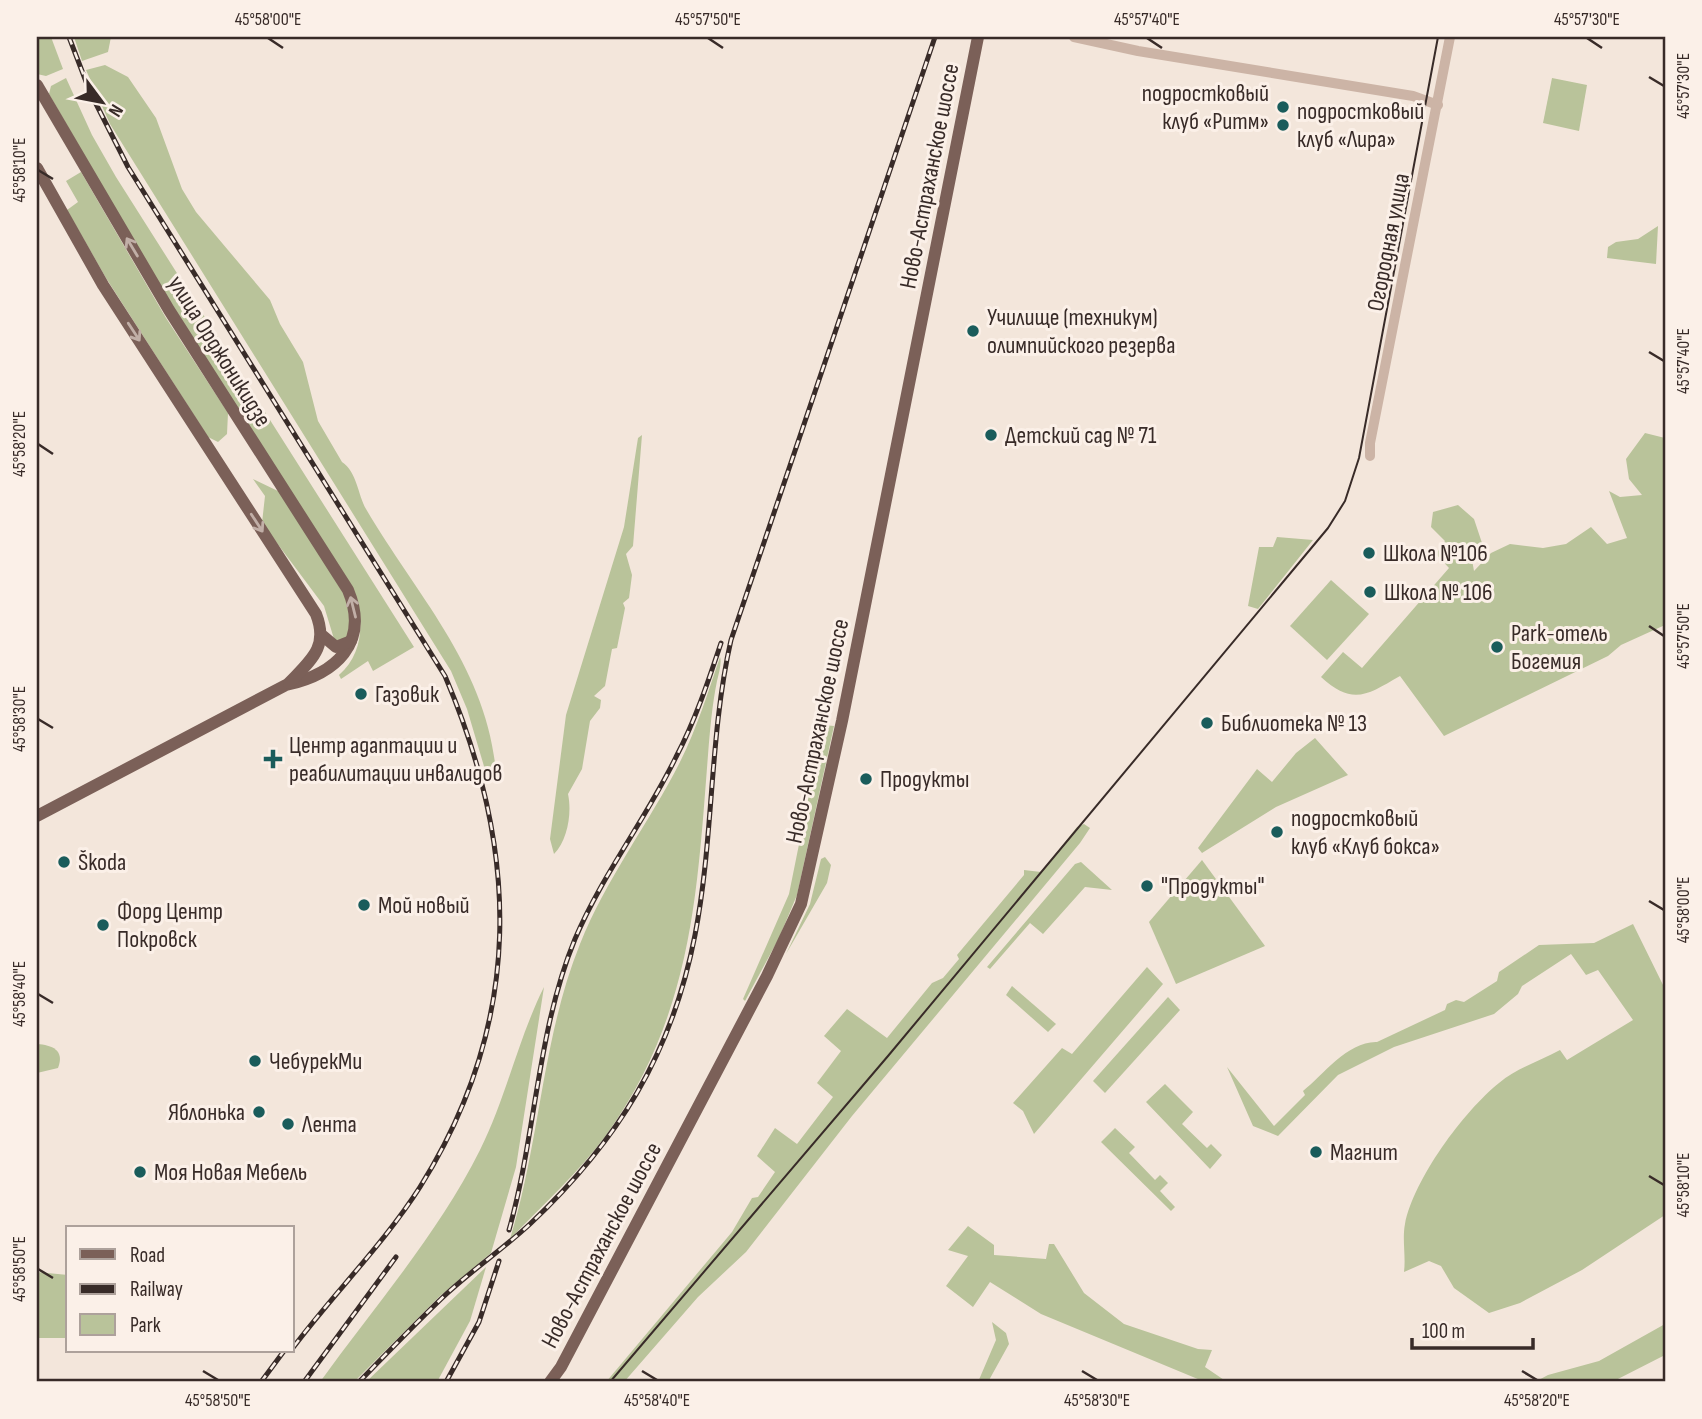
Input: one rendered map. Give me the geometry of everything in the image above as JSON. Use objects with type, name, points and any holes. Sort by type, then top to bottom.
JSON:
[{"type":"main road","name":"Ново-Астраханское шоссе","points":[[550,1382],[561,1367],[767,976],[801,904],[842,721],[978,37]]},
{"type":"main road","name":"улица Орджоникидзе","points":[[37,85],[169,310],[348,590],[356,612],[352,640]]},
{"type":"main road","points":[[37,168],[103,285],[316,614],[323,636],[336,647],[352,640]]},
{"type":"main road","points":[[286,685],[314,656],[323,636]]},
{"type":"main road","points":[[37,816],[286,685],[325,671],[341,658],[352,640]]},
{"type":"street","points":[[1074,37],[1138,51],[1413,96],[1438,105]]},
{"type":"street","name":"Огородная улица","points":[[1370,456],[1370,443],[1450,37]]},
{"type":"green space","points":[[37,37],[51,37],[63,69],[46,76],[37,74]]},
{"type":"green space","points":[[74,37],[111,37],[108,52],[82,61]]},
{"type":"green space","points":[[105,65],[128,77],[156,118],[182,189],[196,212],[270,300],[280,324],[303,362],[318,421],[342,462],[351,472],[366,509],[427,602],[464,665],[479,698],[490,733],[496,771],[486,773],[467,709],[451,671],[110,124],[86,70]]},
{"type":"green space","points":[[66,78],[92,135],[116,177],[414,647],[373,671],[368,661],[341,679],[339,675],[354,656],[360,634],[359,611],[353,588],[172,307],[49,94],[51,86]]},
{"type":"green space","points":[[1552,78],[1587,85],[1579,131],[1543,123]]},
{"type":"green space","points":[[81,172],[166,318],[228,413],[227,434],[218,442],[208,437],[106,278],[67,210],[78,202],[66,181]]},
{"type":"green space","points":[[1658,226],[1656,264],[1607,258],[1608,247],[1616,242],[1638,239]]},
{"type":"green space","points":[[1645,433],[1665,438],[1665,625],[1621,645],[1608,656],[1444,736],[1400,676],[1360,694],[1342,692],[1321,677],[1343,652],[1362,668],[1449,568],[1436,554],[1445,541],[1431,527],[1433,512],[1458,505],[1474,519],[1484,549],[1472,560],[1474,571],[1491,553],[1510,544],[1543,548],[1566,544],[1591,527],[1607,544],[1627,538],[1609,491],[1620,497],[1642,495],[1629,479],[1626,459]]},
{"type":"green space","points":[[642,435],[633,546],[626,554],[632,575],[629,598],[623,603],[625,608],[617,648],[612,649],[605,686],[594,696],[601,700],[600,708],[590,721],[582,769],[568,794],[569,817],[566,834],[554,854],[550,839],[566,715],[624,527],[638,438]]},
{"type":"green space","points":[[253,479],[280,492],[344,594],[351,617],[348,638],[338,642],[334,639],[324,606],[262,523],[265,496]]},
{"type":"green space","points":[[1277,537],[1313,540],[1258,609],[1248,606],[1259,547],[1273,547]]},
{"type":"green space","points":[[1331,580],[1369,614],[1327,660],[1290,626]]},
{"type":"green space","points":[[720,657],[711,718],[694,905],[673,999],[657,1044],[635,1089],[607,1134],[573,1175],[510,1239],[567,980],[590,920],[680,762]]},
{"type":"green space","points":[[823,725],[834,726],[797,895],[779,938],[745,1001],[743,999],[789,894]]},
{"type":"green space","points":[[1315,738],[1348,775],[1276,807],[1202,853],[1198,848],[1257,769],[1272,782],[1296,753]]},
{"type":"green space","points":[[1084,824],[1090,828],[1080,843],[852,1116],[746,1252],[698,1297],[624,1382],[606,1382],[732,1232],[752,1198],[758,1197],[775,1172],[757,1156],[775,1128],[797,1144],[833,1097],[817,1083],[841,1051],[824,1036],[847,1009],[887,1038],[932,983],[943,978],[959,959],[957,955],[1024,875],[1024,870],[1041,872],[1077,827]]},
{"type":"green space","points":[[825,857],[831,865],[827,883],[786,954],[810,904],[821,859]]},
{"type":"green space","points":[[1202,860],[1265,946],[1176,984],[1149,922]]},
{"type":"green space","points":[[1081,862],[1112,890],[1085,887],[1043,934],[1030,923],[990,969],[987,967],[1075,864]]},
{"type":"green space","points":[[1633,924],[1665,989],[1665,1215],[1582,1270],[1520,1303],[1489,1313],[1454,1288],[1441,1266],[1429,1261],[1404,1272],[1405,1224],[1418,1187],[1429,1167],[1470,1111],[1499,1083],[1560,1050],[1567,1060],[1633,1020],[1598,970],[1586,975],[1571,954],[1522,986],[1518,994],[1494,1014],[1394,1047],[1338,1075],[1278,1136],[1253,1126],[1227,1067],[1274,1126],[1305,1095],[1303,1091],[1337,1060],[1356,1047],[1377,1042],[1445,1010],[1447,1004],[1456,1000],[1464,1002],[1497,981],[1499,972],[1539,945],[1594,943]]},
{"type":"green space","points":[[1147,967],[1163,984],[1034,1134],[1023,1111],[1013,1103],[1062,1048],[1072,1054]]},
{"type":"green space","points":[[1012,986],[1056,1024],[1048,1032],[1006,995]]},
{"type":"green space","points":[[544,987],[516,1167],[491,1253],[440,1296],[354,1382],[320,1382],[425,1241],[463,1181],[489,1130]]},
{"type":"green space","points":[[1168,997],[1180,1010],[1105,1093],[1093,1081]]},
{"type":"green space","points":[[37,1044],[56,1050],[60,1057],[58,1068],[37,1073]]},
{"type":"green space","points":[[1165,1084],[1193,1112],[1182,1124],[1207,1148],[1211,1144],[1222,1155],[1210,1169],[1146,1102]]},
{"type":"green space","points":[[1115,1128],[1135,1147],[1129,1153],[1155,1180],[1160,1175],[1168,1183],[1160,1191],[1175,1207],[1171,1211],[1101,1142]]},
{"type":"green space","points":[[968,1226],[994,1245],[994,1255],[1046,1259],[1049,1244],[1054,1244],[1084,1293],[1124,1324],[1198,1349],[1212,1350],[1205,1367],[1227,1382],[1205,1382],[1041,1314],[990,1282],[973,1307],[946,1286],[968,1256],[948,1250]]},
{"type":"green space","points":[[486,1267],[470,1321],[437,1382],[366,1382]]},
{"type":"green space","points":[[37,1272],[66,1275],[66,1338],[37,1338]]},
{"type":"green space","points":[[992,1322],[1006,1333],[1009,1344],[988,1382],[978,1382],[996,1340]]},
{"type":"green space","points":[[1665,1324],[1665,1355],[1612,1382],[1535,1382],[1548,1375],[1599,1361]]},
{"type":"tram line","points":[[610,1382],[888,1056],[1328,528],[1345,501],[1359,458],[1438,37]]},
{"type":"railway","points":[[69,37],[90,92],[128,167],[445,676],[470,742],[487,807],[497,871],[500,935],[493,999],[478,1062],[454,1125],[420,1187],[390,1229],[294,1346]]},
{"type":"railway","points":[[359,1382],[441,1299],[519,1234],[561,1193],[590,1161],[615,1127],[656,1057],[672,1019],[695,935],[706,861],[719,713],[731,640],[935,37]]},
{"type":"railway","points":[[509,1230],[552,1010],[562,974],[586,915],[683,743],[721,643]]},
{"type":"railway","points":[[304,1382],[396,1257]]},
{"type":"railway","points":[[446,1382],[479,1322],[499,1261]]},
{"type":"railway","points":[[261,1382],[283,1352]]},
{"type":"place","name":"подростковый клуб «Ритм»","points":[[1283,107]]},
{"type":"place","name":"подростковый клуб «Лира»","points":[[1283,125]]},
{"type":"place","name":"Училище (техникум) олимпийского резерва","points":[[973,331]]},
{"type":"place","name":"Детский сад № 71","points":[[991,435]]},
{"type":"place","name":"Школа №106","points":[[1369,553]]},
{"type":"place","name":"Школа № 106","points":[[1370,592]]},
{"type":"place","name":"Park-отель Богемия","points":[[1497,647]]},
{"type":"place","name":"Газовик","points":[[361,694]]},
{"type":"place","name":"Библиотека № 13","points":[[1207,723]]},
{"type":"place","name":"Центр адаптации и реабилитации инвалидов","points":[[273,759]]},
{"type":"place","name":"Продукты","points":[[866,779]]},
{"type":"place","name":"подростковый клуб «Клуб бокса»","points":[[1277,832]]},
{"type":"place","name":"Škoda","points":[[64,862]]},
{"type":"place","name":"\"Продукты\"","points":[[1147,886]]},
{"type":"place","name":"Мой новый","points":[[364,905]]},
{"type":"place","name":"Форд Центр Покровск","points":[[103,925]]},
{"type":"place","name":"ЧебурекМи","points":[[255,1061]]},
{"type":"place","name":"Яблонька","points":[[259,1112]]},
{"type":"place","name":"Лента","points":[[288,1124]]},
{"type":"place","name":"Магнит","points":[[1316,1152]]},
{"type":"place","name":"Моя Новая Мебель","points":[[140,1172]]}]
